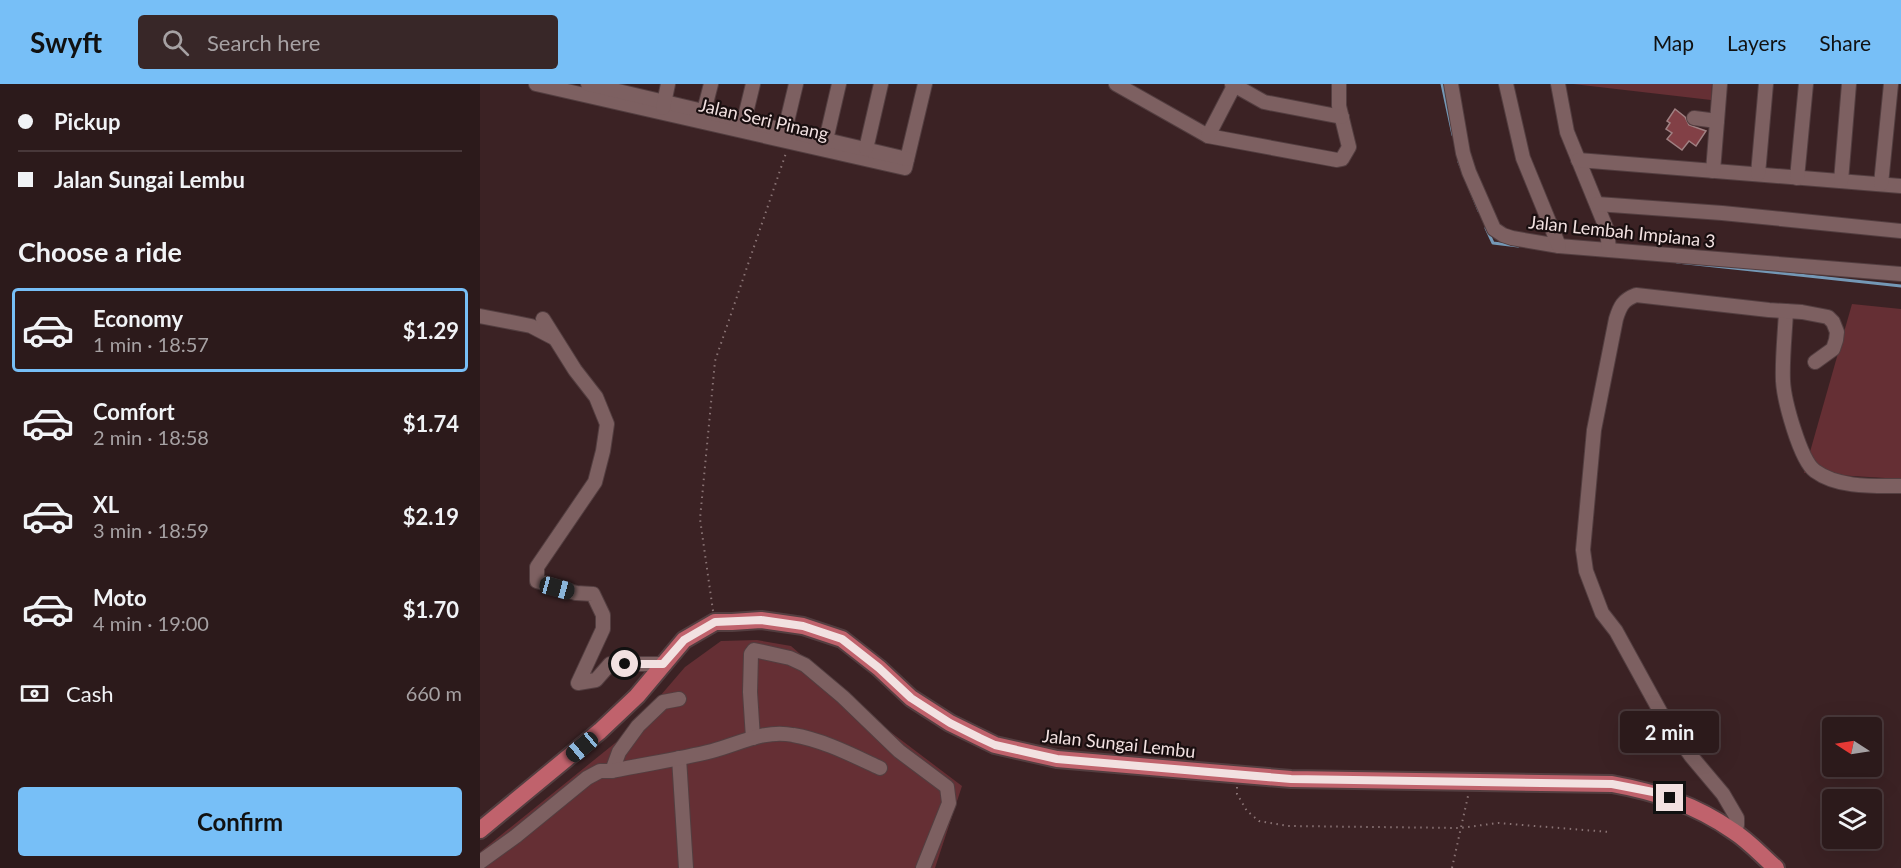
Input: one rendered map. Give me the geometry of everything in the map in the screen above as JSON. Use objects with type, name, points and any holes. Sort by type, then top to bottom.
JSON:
[{"type":"main road","name":"Jalan Sungai Lembu","points":[[480,830],[600,731],[637,696],[684,640],[715,622],[761,620],[803,626],[842,639],[879,668],[911,698],[950,723],[995,745],[1057,759],[1291,779],[1612,784],[1634,788],[1687,804],[1734,832],[1776,868]]},
{"type":"street","name":"Jalan Seri Pinang","points":[[536,84],[663,108],[787,136],[905,168],[907,159],[826,140],[787,136],[744,121],[704,111],[663,108],[588,84]]},
{"type":"street","points":[[663,108],[668,84]]},
{"type":"street","points":[[704,111],[711,84]]},
{"type":"street","points":[[744,121],[753,84]]},
{"type":"street","points":[[787,136],[796,84]]},
{"type":"street","points":[[826,140],[839,84]]},
{"type":"street","points":[[866,149],[881,84]]},
{"type":"street","points":[[907,159],[925,84]]},
{"type":"street","points":[[1116,84],[1208,136],[1337,160],[1342,159],[1349,147],[1339,106],[1339,84]]},
{"type":"street","name":"Jalan Lembah Impiana 3","points":[[1451,84],[1463,153],[1469,172],[1494,229],[1503,235],[1559,246],[1901,274]]},
{"type":"street","points":[[1506,84],[1523,158],[1559,246]]},
{"type":"street","points":[[1558,84],[1567,132],[1607,230],[1609,249]]},
{"type":"street","points":[[1713,171],[1720,84]]},
{"type":"street","points":[[1758,174],[1766,84]]},
{"type":"street","points":[[1797,178],[1806,84]]},
{"type":"street","points":[[1841,181],[1849,84]]},
{"type":"street","points":[[1881,184],[1891,84]]},
{"type":"street","points":[[1208,136],[1234,85],[1264,102],[1342,117]]},
{"type":"street","points":[[1694,118],[1717,121]]},
{"type":"street","points":[[1578,160],[1901,186]]},
{"type":"street","points":[[1597,204],[1722,213],[1901,231]]},
{"type":"street","points":[[1734,832],[1737,818],[1723,794],[1690,756],[1661,713],[1616,631],[1602,613],[1592,591],[1583,550],[1594,430],[1608,353],[1620,308],[1626,299],[1636,295],[1818,314],[1828,317],[1837,332],[1833,349],[1815,362]]},
{"type":"street","points":[[1786,311],[1783,381],[1792,421],[1807,463],[1815,471],[1828,478],[1846,483],[1901,486]]},
{"type":"street","points":[[480,316],[531,326],[554,338]]},
{"type":"street","points":[[543,319],[575,370],[596,397],[607,424],[596,483],[537,567],[537,581],[576,593],[593,594],[603,615],[603,629],[578,683],[596,680],[610,664],[663,664]]},
{"type":"street","points":[[753,738],[750,692],[751,654],[754,650],[774,654],[805,665],[843,697],[899,751],[947,788],[949,803],[923,868]]},
{"type":"street","points":[[612,771],[619,752],[638,726],[663,702],[679,699]]},
{"type":"street","points":[[480,862],[587,778],[600,771],[612,771],[713,751],[774,734],[793,734],[825,744],[880,768]]},
{"type":"street","points":[[679,758],[686,868]]},
{"type":"path","points":[[715,622],[700,519],[715,362],[787,136]]},
{"type":"path","points":[[1237,775],[1237,794],[1247,811],[1259,820],[1300,826],[1460,828],[1498,823],[1609,831]]},
{"type":"path","points":[[1452,868],[1460,828],[1468,804],[1469,781]]},
{"type":"shaded area","points":[[1573,84],[1712,84],[1711,100]]},
{"type":"shaded area","points":[[1852,304],[1901,309],[1901,479],[1804,473]]},
{"type":"shaded area","points":[[757,640],[791,646],[880,724],[962,786],[935,868],[480,868],[480,852],[630,731],[685,667],[721,641]]},
{"type":"building","points":[[1675,109],[1685,117],[1689,125],[1706,131],[1696,146],[1689,141],[1682,150],[1667,139],[1672,133],[1666,129],[1670,123],[1667,121]]},
{"type":"waterway","points":[[1442,84],[1453,135]]},
{"type":"waterway","points":[[1459,162],[1479,211]]},
{"type":"waterway","points":[[1486,228],[1493,243],[1518,246]]},
{"type":"waterway","points":[[1677,262],[1901,286]]},
{"type":"route","points":[[625,664],[663,664],[684,640],[715,622],[761,620],[803,626],[842,639],[879,668],[911,698],[950,723],[995,745],[1057,759],[1291,779],[1612,784],[1653,792],[1670,798]]}]
